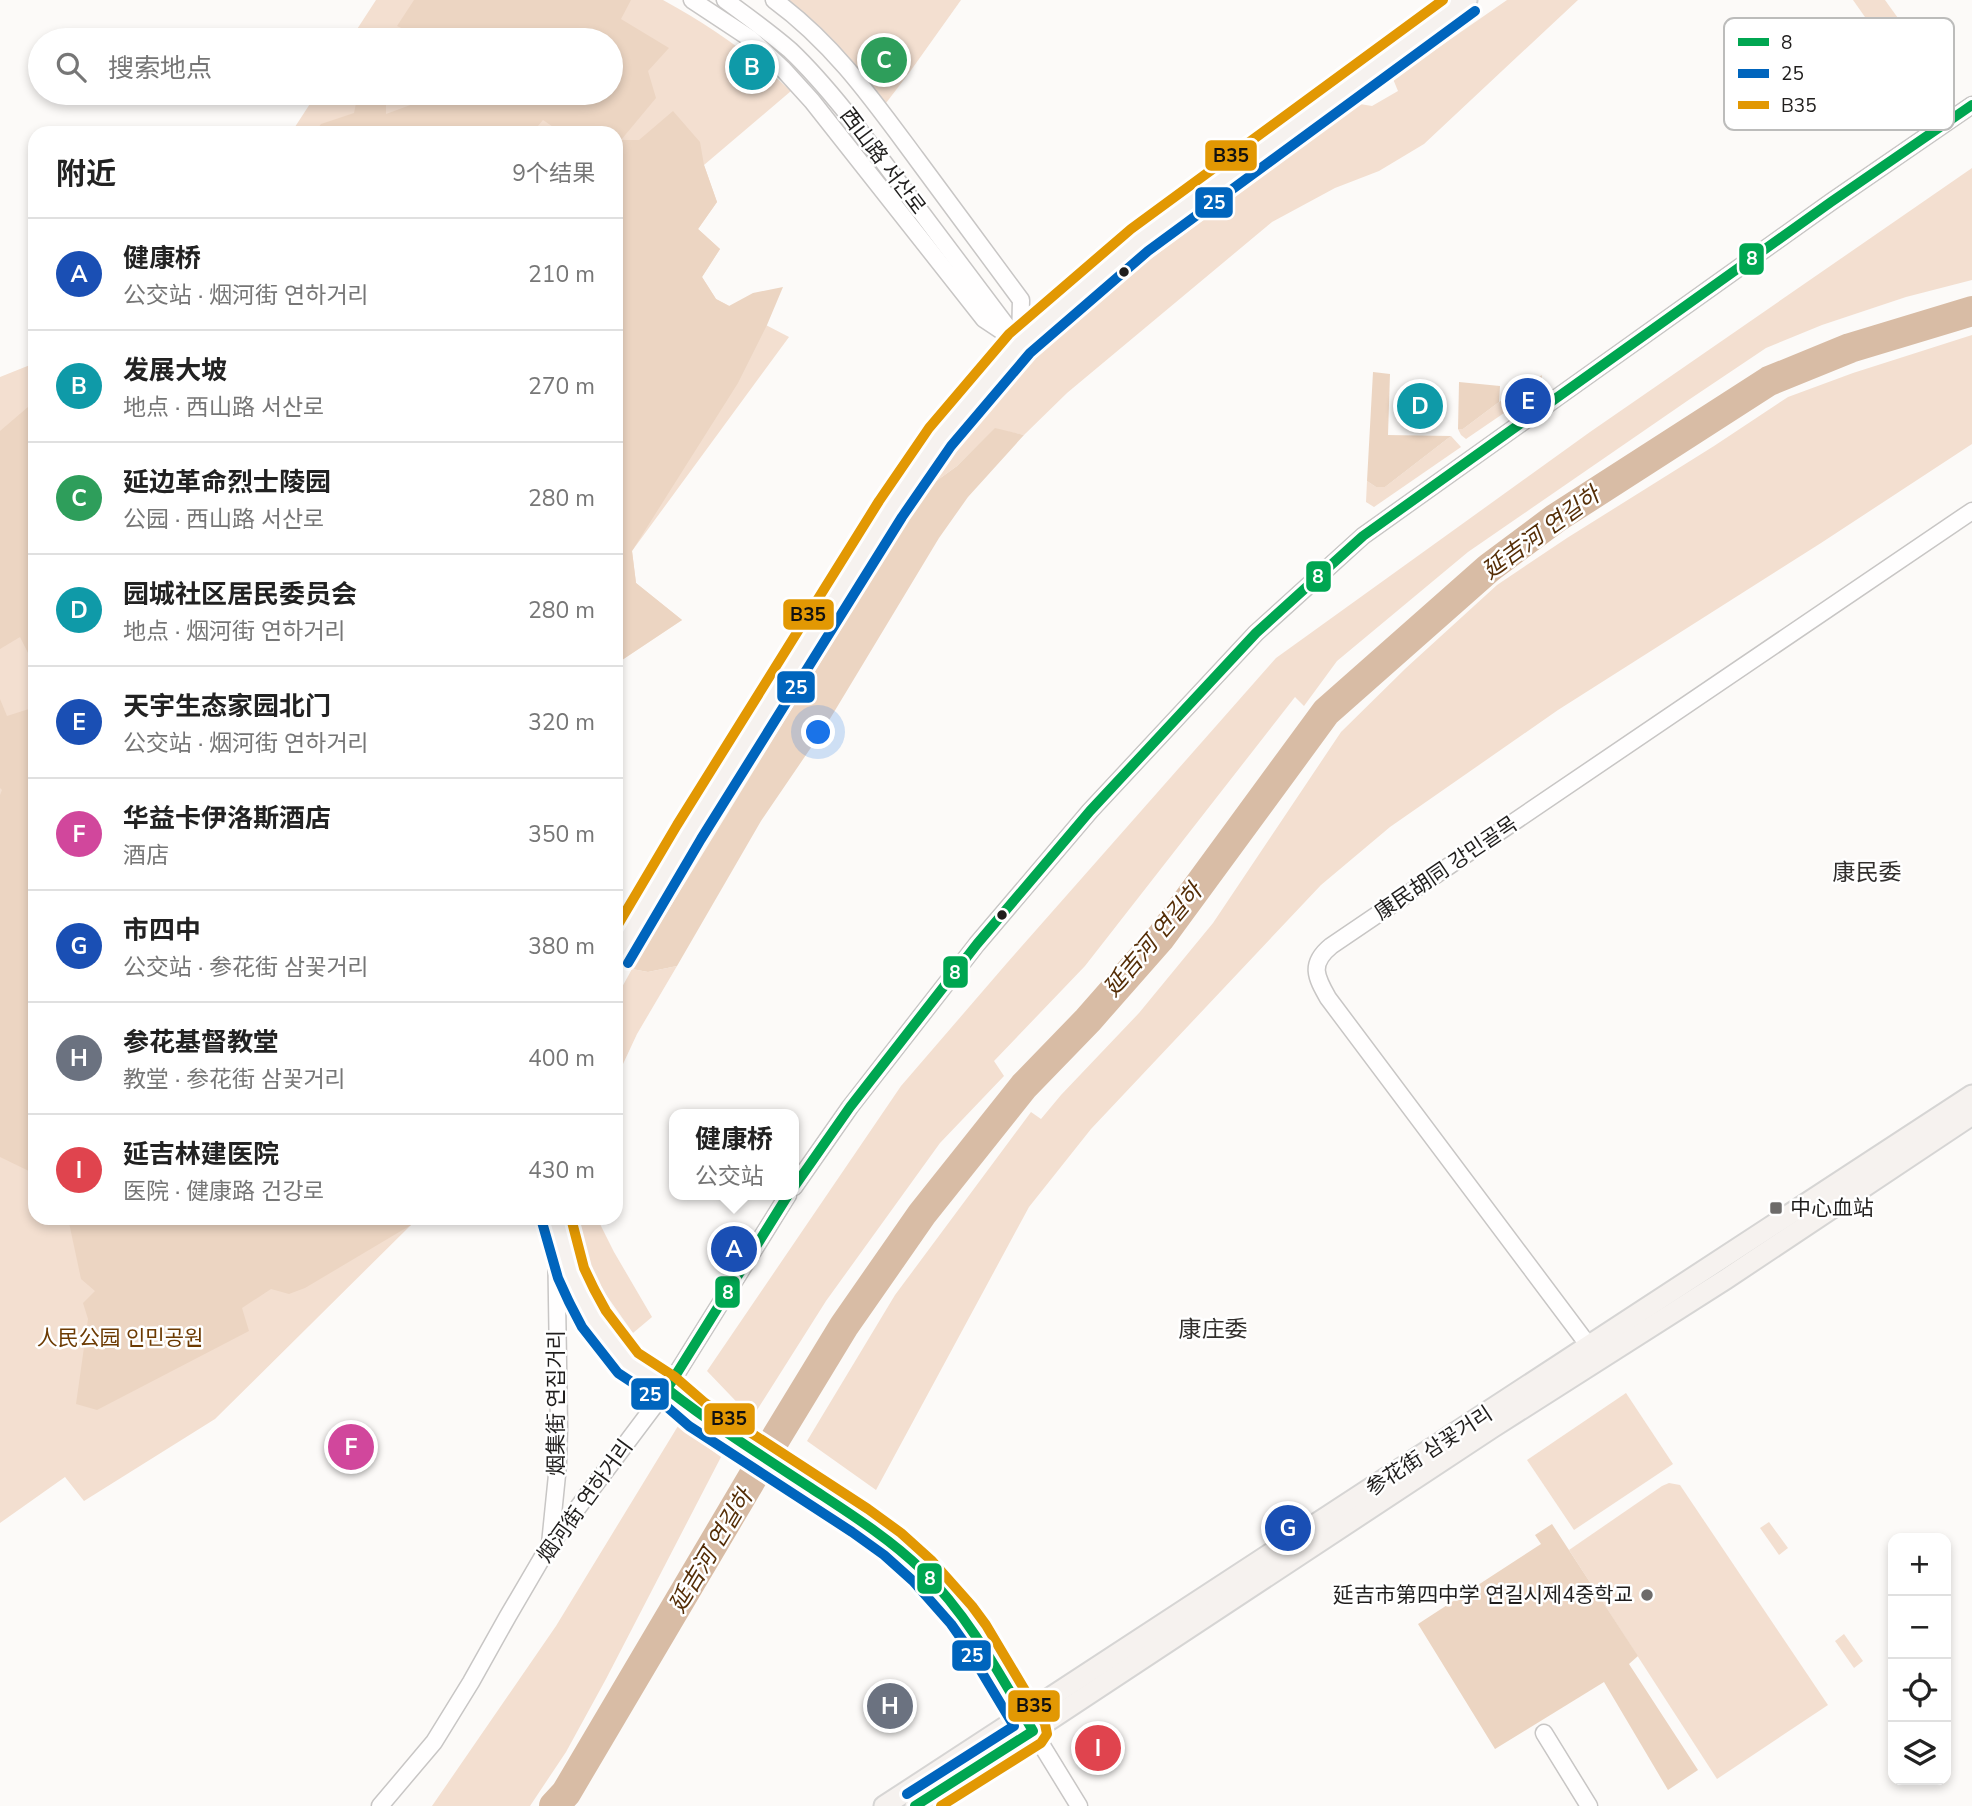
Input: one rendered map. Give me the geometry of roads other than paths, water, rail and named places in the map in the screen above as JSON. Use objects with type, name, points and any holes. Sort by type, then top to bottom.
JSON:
[{"type":"main road","points":[[623,944],[689,832],[890,509],[940,437],[1020,343],[1139,240],[1467,0]]},
{"type":"main road","name":"参花街 삼꽃거리","points":[[915,1806],[1029,1723],[1589,1346],[1972,1095]]},
{"type":"main road","name":"参花街 삼꽃거리","points":[[884,1806],[1029,1723],[1726,1279],[1972,1115]]},
{"type":"main road","points":[[558,1225],[571,1273],[594,1319],[628,1363],[667,1389],[697,1414],[893,1544],[923,1571],[962,1615],[982,1643],[1029,1723]]},
{"type":"street","points":[[692,0],[751,40],[782,68],[813,101],[984,319],[1020,343]]},
{"type":"street","name":"西山路 서산로","points":[[725,0],[790,50],[816,76],[1020,343]]},
{"type":"street","points":[[774,0],[799,19],[860,82],[1021,300],[1020,343]]},
{"type":"street","points":[[1954,117],[1972,105]]},
{"type":"street","points":[[799,1178],[849,1107],[977,944],[1090,811],[1256,633],[1363,536],[1936,130]]},
{"type":"street","name":"康民胡同 강민골목","points":[[1589,1346],[1328,998],[1316,973],[1318,960],[1331,946],[1972,511]]},
{"type":"street","name":"烟河街 연하거리","points":[[380,1806],[434,1742],[549,1546],[667,1389],[785,1200]]},
{"type":"street","name":"烟集街 연집거리","points":[[549,1546],[558,1465],[559,1427],[556,1225]]},
{"type":"street","points":[[1029,1723],[1079,1806]]},
{"type":"street","points":[[1544,1733],[1590,1806]]},
{"type":"waterway","name":"延吉河 연길하","points":[[554,1806],[566,1793],[844,1326],[922,1214],[1024,1086],[1088,1020],[1161,937],[1326,712],[1489,568],[1556,518],[1769,381],[1850,348],[1972,311]]},
{"type":"place","name":"延边革命烈士陵园","points":[[884,60]]},
{"type":"place","name":"发展大坡","points":[[752,67]]},
{"type":"place","name":"天宇生态家园北门","points":[[1528,401]]},
{"type":"place","name":"园城社区居民委员会","points":[[1420,406]]},
{"type":"place","name":"中心血站","points":[[1776,1208]]},
{"type":"place","name":"健康桥","points":[[734,1249]]},
{"type":"place","name":"华益卡伊洛斯酒店","points":[[351,1447]]},
{"type":"place","name":"市四中","points":[[1288,1528]]},
{"type":"place","name":"延吉市第四中学 연길시제4중학교","points":[[1647,1595]]},
{"type":"place","name":"参花基督教堂","points":[[890,1706]]},
{"type":"place","name":"延吉林建医院","points":[[1098,1748]]},
{"type":"district","name":"康民委","points":[[1867,872]]},
{"type":"district","name":"康庄委","points":[[1213,1329]]},
{"type":"park label","name":"人民公园 인민공원","points":[[120,1338]]}]
